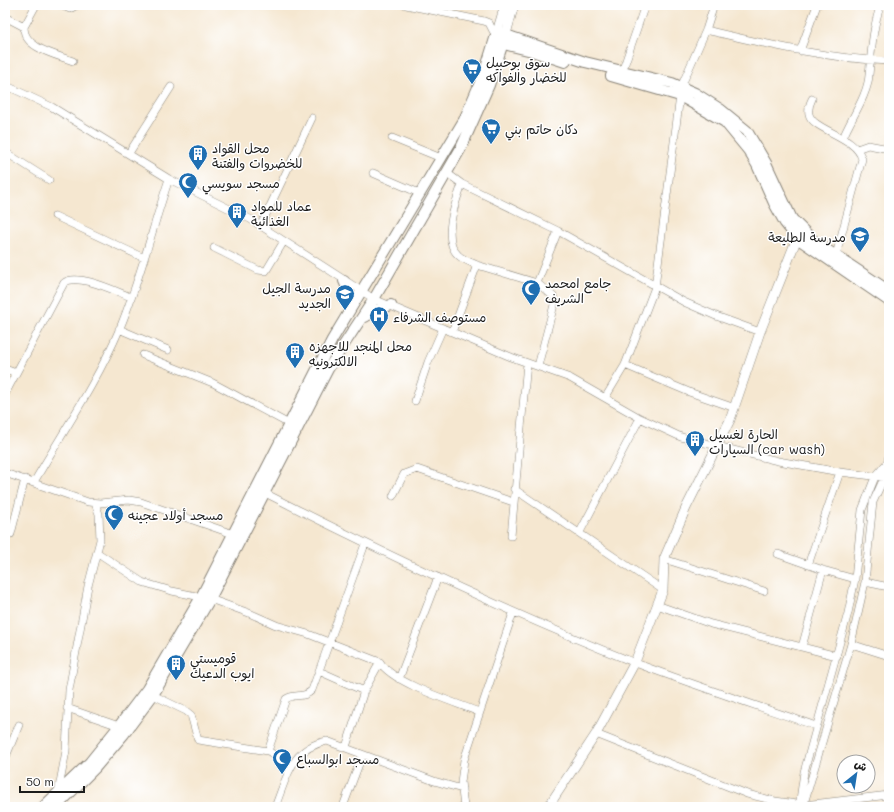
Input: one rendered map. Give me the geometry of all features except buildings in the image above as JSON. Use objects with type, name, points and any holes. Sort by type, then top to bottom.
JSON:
[{"type":"main road","points":[[500,38],[622,72],[664,81],[680,91],[720,109],[747,131],[766,163],[800,235],[889,301]]},
{"type":"main road","points":[[500,38],[680,91]]},
{"type":"main road","points":[[43,807],[90,762],[119,726],[147,689],[205,598],[233,534],[332,340],[419,193],[458,132],[500,38]]},
{"type":"main road","points":[[56,807],[95,768],[124,734],[153,694],[264,493],[328,369],[374,299],[461,148],[481,105],[500,38]]},
{"type":"main road","points":[[800,235],[836,255],[889,291]]},
{"type":"main road","points":[[344,281],[350,298],[350,311]]},
{"type":"main road","points":[[360,321],[376,310],[391,305]]},
{"type":"street","points":[[36,5],[24,27],[25,36],[28,40],[45,50],[72,61]]},
{"type":"street","points":[[60,5],[70,9],[77,5]]},
{"type":"street","points":[[500,38],[505,5]]},
{"type":"street","points":[[500,38],[514,5]]},
{"type":"street","points":[[622,72],[645,5]]},
{"type":"street","points":[[605,398],[625,365],[655,287],[680,91],[706,30],[714,5]]},
{"type":"street","points":[[800,51],[817,5]]},
{"type":"street","points":[[843,138],[865,91],[869,75],[869,60],[882,5]]},
{"type":"street","points":[[406,6],[484,21],[489,23],[493,31],[500,38]]},
{"type":"street","points":[[5,18],[24,27]]},
{"type":"street","points":[[706,30],[800,51],[869,60],[889,61]]},
{"type":"street","points":[[5,85],[52,107],[169,179],[261,226],[374,299],[526,363],[570,378],[640,418],[681,437],[778,462],[886,478]]},
{"type":"street","points":[[129,153],[171,87]]},
{"type":"street","points":[[812,99],[808,110],[812,119],[843,138],[857,149],[862,159],[836,255]]},
{"type":"street","points":[[261,226],[312,118]]},
{"type":"street","points":[[392,138],[442,158]]},
{"type":"street","points":[[857,149],[868,145],[889,148]]},
{"type":"street","points":[[5,152],[49,180]]},
{"type":"street","points":[[373,173],[419,193]]},
{"type":"street","points":[[447,173],[462,184],[558,231],[655,287],[716,316],[760,332]]},
{"type":"street","points":[[34,482],[89,389],[119,329],[131,298],[169,179]]},
{"type":"street","points":[[462,184],[454,206],[451,224],[451,243],[457,254],[477,266],[537,283],[552,296],[555,301],[538,366]]},
{"type":"street","points":[[55,216],[144,258]]},
{"type":"street","points":[[537,283],[558,231]]},
{"type":"street","points":[[548,807],[596,734],[635,662],[663,590],[664,559],[686,508],[735,408],[760,332],[800,235]]},
{"type":"street","points":[[214,248],[258,270],[266,271],[284,241]]},
{"type":"street","points":[[452,332],[477,266]]},
{"type":"street","points":[[5,394],[64,283],[68,280],[76,279],[131,298]]},
{"type":"street","points":[[415,401],[428,362],[443,328]]},
{"type":"street","points":[[119,329],[168,350]]},
{"type":"street","points":[[143,355],[213,383],[289,424]]},
{"type":"street","points":[[511,536],[526,363]]},
{"type":"street","points":[[625,365],[689,392],[735,408]]},
{"type":"street","points":[[5,369],[16,372]]},
{"type":"street","points":[[580,532],[640,418]]},
{"type":"street","points":[[801,806],[804,772],[837,656],[855,579],[862,510],[875,477],[888,459]]},
{"type":"street","points":[[801,806],[851,644],[865,582],[873,502],[886,478],[888,459]]},
{"type":"street","points":[[393,496],[404,474],[417,470],[513,502]]},
{"type":"street","points":[[808,565],[840,472]]},
{"type":"street","points":[[5,473],[95,503],[117,500],[141,502],[233,534]]},
{"type":"street","points":[[11,534],[25,479]]},
{"type":"street","points":[[514,489],[580,532],[663,590]]},
{"type":"street","points":[[264,493],[365,544],[513,613],[635,662],[816,726]]},
{"type":"street","points":[[58,794],[66,751],[69,690],[88,586],[98,553],[101,527],[95,503]]},
{"type":"street","points":[[268,751],[286,699],[292,696],[304,696],[310,692],[330,642],[365,544]]},
{"type":"street","points":[[98,553],[142,582],[172,592],[205,598],[249,613],[276,625],[330,642],[380,662],[384,668],[399,679],[479,712]]},
{"type":"street","points":[[778,554],[823,570],[855,579]]},
{"type":"street","points":[[664,559],[764,591]]},
{"type":"street","points":[[802,647],[823,570]]},
{"type":"street","points":[[399,679],[438,577]]},
{"type":"street","points":[[865,582],[889,587]]},
{"type":"street","points":[[657,605],[711,624],[837,656]]},
{"type":"street","points":[[464,807],[462,765],[513,613]]},
{"type":"street","points":[[851,644],[889,656]]},
{"type":"street","points":[[346,747],[364,691],[380,662]]},
{"type":"street","points":[[319,671],[364,691]]},
{"type":"street","points":[[153,694],[191,715],[194,722],[196,736],[202,742],[268,751],[292,765]]},
{"type":"street","points":[[67,708],[119,726]]},
{"type":"street","points":[[5,760],[19,725]]},
{"type":"street","points":[[596,734],[747,794],[775,801],[801,806],[889,795]]},
{"type":"street","points":[[275,807],[292,765],[304,750],[316,743],[327,741],[346,747],[362,756],[434,782],[462,789]]},
{"type":"street","points":[[344,804],[362,756]]},
{"type":"place","name":"سوق بوحبيل للخضار والفواكه","points":[[472,85]]},
{"type":"place","name":"دكان حاتم بني","points":[[491,145]]},
{"type":"place","name":"محل القواد للخضروات والفتنة","points":[[198,171]]},
{"type":"place","name":"مسجد سويسي","points":[[188,199]]},
{"type":"place","name":"عماد للمواد الغذائية","points":[[237,229]]},
{"type":"place","name":"مدرسة الطليعة","points":[[860,253]]},
{"type":"place","name":"جامع امحمد الشريف","points":[[531,306]]},
{"type":"place","name":"مدرسة الجيل الجديد","points":[[345,311]]},
{"type":"place","name":"مستوصف الشرفاء","points":[[379,333]]},
{"type":"place","name":"محل المنجد للاجهزه الالكترونيه","points":[[295,369]]},
{"type":"place","name":"الحارة لغسيل السيارات (car wash)","points":[[695,457]]},
{"type":"place","name":"مسجد أولاد عجينه","points":[[114,531]]},
{"type":"place","name":"قوميستي ايوب الدعيك","points":[[176,681]]},
{"type":"place","name":"مسجد ابوالسباع","points":[[282,775]]}]
